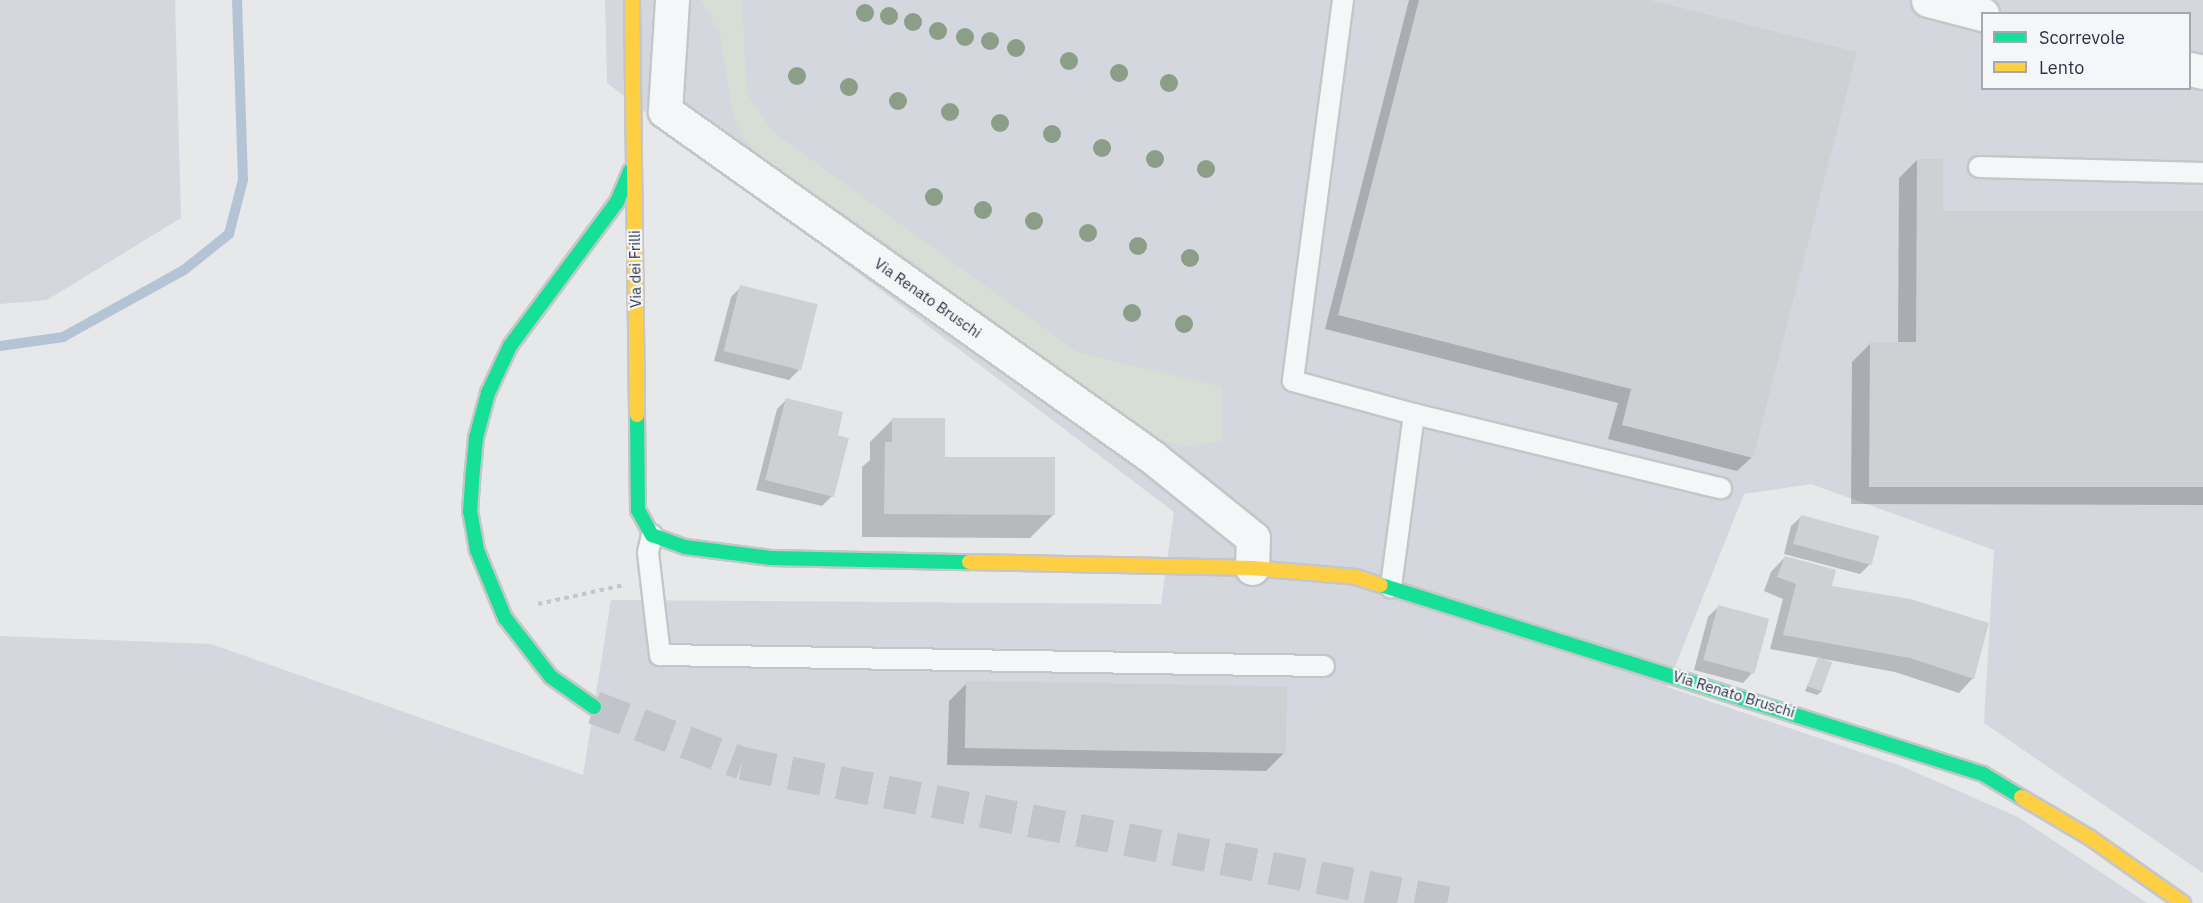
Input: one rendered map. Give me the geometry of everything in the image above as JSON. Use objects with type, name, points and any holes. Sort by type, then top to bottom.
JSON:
[{"type":"street","name":"Via dei Frilli","points":[[632,0],[632,154],[638,510],[651,535]]},
{"type":"street","name":"Via Renato Bruschi","points":[[672,0],[665,111],[1151,456],[1253,538],[1252,568]]},
{"type":"street","points":[[1929,0],[1981,13]]},
{"type":"street","points":[[594,707],[551,677],[505,618],[477,550],[470,512],[472,481],[476,438],[488,393],[510,346],[617,202],[629,174],[632,154]]},
{"type":"street","name":"Via Renato Bruschi","points":[[651,535],[685,547],[771,558],[1252,568],[1356,578],[1391,587],[1983,774],[2020,792],[2183,903]]},
{"type":"lane","points":[[1343,0],[1293,381],[1414,414],[1721,488]]},
{"type":"lane","points":[[1979,167],[2203,173]]},
{"type":"lane","points":[[1391,587],[1414,414]]},
{"type":"lane","points":[[651,535],[648,553],[660,655],[1324,666]]},
{"type":"path","points":[[534,605],[651,579]]},
{"type":"shaded area","points":[[0,0],[175,0],[181,218],[47,300],[0,304]]},
{"type":"shaded area","points":[[605,0],[2203,0],[2203,873],[1984,723],[1994,550],[1811,484],[1744,494],[1667,687],[1899,765],[2018,817],[2147,903],[0,903],[0,636],[211,644],[583,775],[611,600],[1161,604],[1174,512],[607,83]]},
{"type":"shaded area","points":[[701,0],[742,0],[747,93],[772,131],[1077,352],[1222,387],[1222,441],[1185,447],[1159,439],[1109,408],[891,246],[756,153],[743,138],[733,116],[720,34]]},
{"type":"building","points":[[1419,0],[1650,0],[1857,52],[1753,458],[1622,425],[1631,389],[1338,315]]},
{"type":"building","points":[[1917,159],[1943,159],[1943,211],[2203,211],[2203,487],[1869,487],[1870,342],[1916,342]]},
{"type":"building","points":[[740,285],[818,304],[801,370],[724,351]]},
{"type":"building","points":[[786,398],[843,412],[838,435],[849,438],[834,497],[765,480]]},
{"type":"building","points":[[892,418],[945,418],[945,457],[1055,457],[1055,515],[884,514],[885,442],[892,442]]},
{"type":"building","points":[[1801,515],[1879,536],[1871,565],[1793,544]]},
{"type":"building","points":[[1785,556],[1836,570],[1832,586],[1910,599],[1989,623],[1974,679],[1910,658],[1783,635],[1796,584],[1777,577]]},
{"type":"building","points":[[1718,605],[1769,619],[1754,674],[1703,660]]},
{"type":"building","points":[[1818,657],[1832,662],[1821,691],[1807,686]]},
{"type":"building","points":[[966,681],[1287,687],[1286,754],[965,748]]},
{"type":"waterway","points":[[0,346],[63,337],[184,270],[229,234],[243,180],[237,0]]},
{"type":"tunnel","points":[[594,707],[742,763],[1449,903]]},
{"type":"traffic: fast","points":[[594,707],[551,677],[505,618],[477,550],[470,512],[472,481],[476,438],[488,393],[510,346],[617,202],[630,171]]},
{"type":"traffic: fast","points":[[637,415],[638,510],[652,535],[685,547],[771,558],[969,562]]},
{"type":"traffic: fast","points":[[1381,585],[1983,774],[2021,797]]},
{"type":"traffic: slow","points":[[632,0],[637,415]]},
{"type":"traffic: slow","points":[[969,562],[1252,568],[1356,577],[1381,585]]},
{"type":"traffic: slow","points":[[2021,797],[2089,837],[2183,903]]}]
